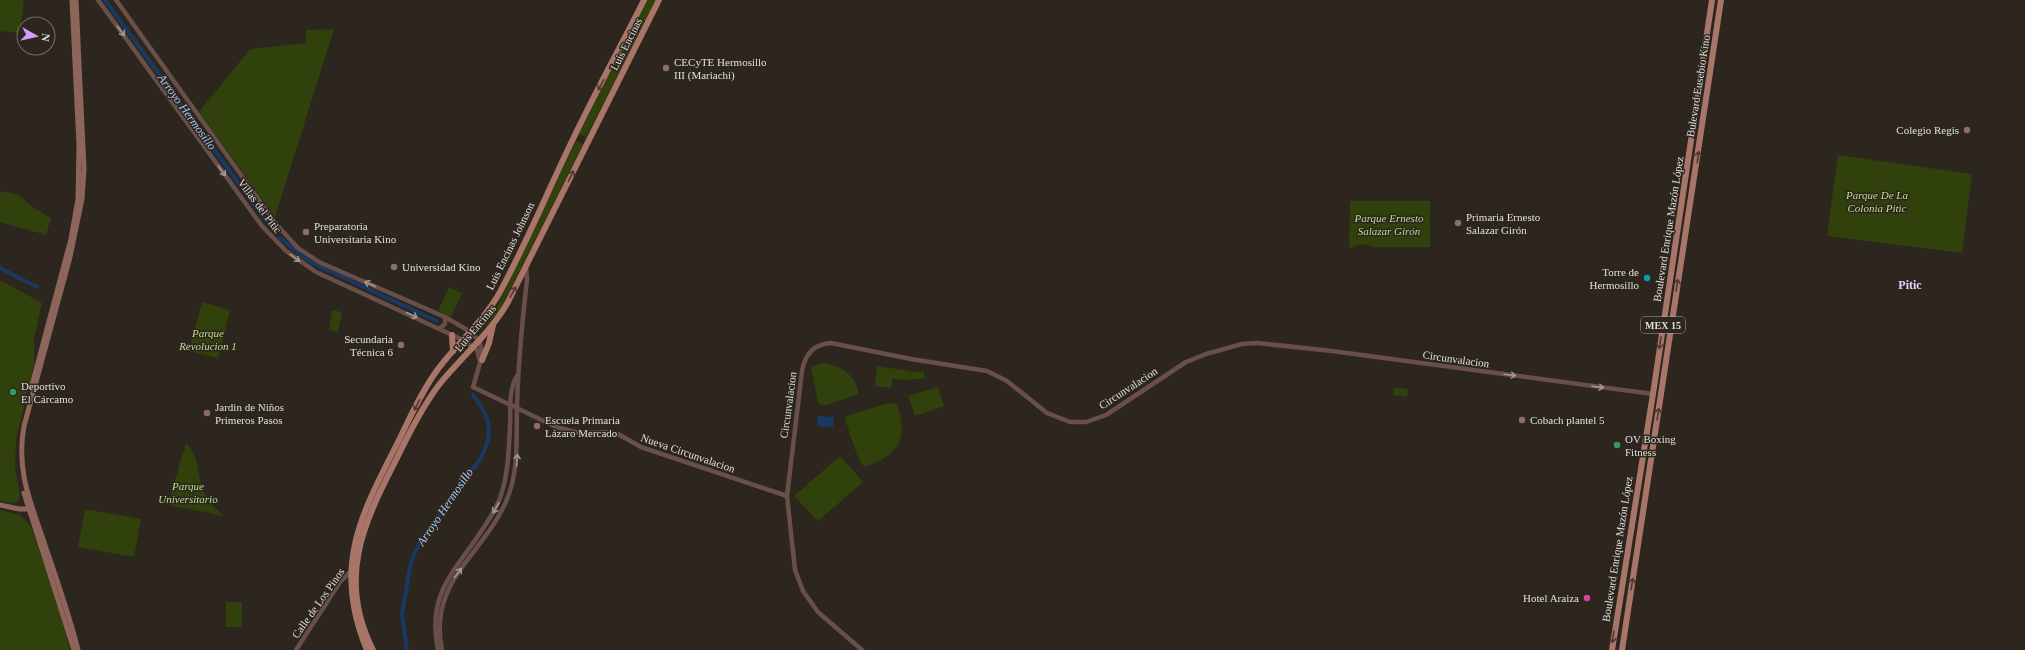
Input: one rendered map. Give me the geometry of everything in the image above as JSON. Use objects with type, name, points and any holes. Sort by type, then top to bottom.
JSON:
[{"type":"main road","points":[[72,0],[79,146],[78,199],[71,240],[19,438],[19,474],[74,650]]},
{"type":"main road","points":[[76,0],[83,138],[83,186],[73,245],[23,434],[21,467],[30,509],[68,615],[78,650]]},
{"type":"main road","name":"Luis Encinas Johnson","points":[[367,650],[354,612],[351,595],[354,569],[354,543],[363,517],[416,405],[439,368],[487,313],[505,283],[574,136],[644,0]]},
{"type":"main road","name":"Luis Encinas","points":[[373,650],[357,601],[354,569],[362,532],[391,468],[420,413],[448,375],[493,324],[505,306],[526,267],[659,0]]},
{"type":"main road","name":"Boulevard Enrique Mazón López","points":[[1612,650],[1653,394],[1712,0]]},
{"type":"main road","name":"Bulevard Eusebio Kino","points":[[1622,650],[1721,0]]},
{"type":"main road","points":[[481,363],[489,344],[493,324]]},
{"type":"main road","points":[[452,335],[453,351]]},
{"type":"main road","points":[[439,368],[447,368],[448,375],[439,375],[439,368]]},
{"type":"main road","points":[[0,506],[19,510],[30,509]]},
{"type":"street","name":"Villas del Pitic","points":[[98,0],[262,226],[276,242],[294,258],[316,272],[440,328],[463,340],[472,347]]},
{"type":"street","name":"Villas del Pitic","points":[[116,0],[272,219],[298,248],[319,262],[445,317],[471,332],[478,340]]},
{"type":"street","points":[[442,650],[441,618],[448,588],[499,515],[513,483],[517,460],[518,374],[527,280],[526,267]]},
{"type":"street","points":[[440,328],[445,324],[445,317]]},
{"type":"street","points":[[478,340],[481,363]]},
{"type":"street","name":"Circunvalacion","points":[[862,650],[827,621],[810,602],[803,591],[794,563],[786,496],[803,364],[808,353],[823,343],[831,342],[911,359],[987,371],[1007,381],[1047,413],[1070,422],[1086,422],[1095,419],[1106,414],[1186,362],[1215,351],[1242,344],[1275,344],[1653,394]]},
{"type":"street","points":[[472,347],[478,352],[481,363]]},
{"type":"street","name":"Nueva Circunvalacion","points":[[481,363],[473,387],[556,427],[568,430],[618,434],[641,447],[786,496]]},
{"type":"street","points":[[438,650],[435,619],[443,587],[449,575],[476,539],[495,510],[502,493],[509,449],[512,385],[518,374]]},
{"type":"street","name":"Calle de Los Pinos","points":[[296,650],[340,582],[354,569]]},
{"type":"green space","points":[[0,0],[24,0],[22,16],[16,16],[16,33],[0,31]]},
{"type":"green space","points":[[646,0],[656,0],[586,137],[579,134]]},
{"type":"green space","points":[[334,29],[275,217],[199,112],[250,49],[306,43],[306,30]]},
{"type":"green space","points":[[576,141],[583,144],[500,310],[484,328],[497,307]]},
{"type":"green space","name":"Parque De La Colonia Pitic","points":[[1838,155],[1972,174],[1962,253],[1827,236]]},
{"type":"green space","points":[[0,191],[19,195],[34,208],[51,218],[46,235],[0,222]]},
{"type":"green space","name":"Parque Ernesto Salazar Girón","points":[[1350,201],[1430,201],[1430,247],[1373,247],[1364,244],[1349,248]]},
{"type":"green space","name":"Deportivo El Cárcamo","points":[[0,280],[42,303],[34,338],[34,365],[16,440],[15,465],[20,497],[19,501],[14,503],[0,501]]},
{"type":"green space","points":[[449,287],[462,293],[451,317],[438,311]]},
{"type":"green space","name":"Parque Revolucion 1","points":[[202,302],[230,310],[218,358],[189,351]]},
{"type":"green space","points":[[332,310],[342,312],[338,332],[329,330]]},
{"type":"green space","points":[[822,363],[841,368],[851,376],[859,394],[824,406],[818,403],[811,367]]},
{"type":"green space","points":[[877,366],[911,372],[924,371],[925,378],[909,380],[892,379],[891,388],[875,386]]},
{"type":"green space","points":[[938,387],[944,406],[915,416],[908,396]]},
{"type":"green space","points":[[1394,387],[1408,389],[1407,397],[1393,395]]},
{"type":"green space","points":[[896,403],[902,426],[898,444],[886,457],[864,467],[857,455],[845,419],[846,416],[885,404]]},
{"type":"green space","name":"Parque Universitario","points":[[186,443],[194,455],[200,482],[205,495],[211,504],[224,516],[168,505]]},
{"type":"green space","points":[[840,456],[863,482],[818,521],[794,496]]},
{"type":"green space","points":[[85,509],[141,519],[134,557],[78,547]]},
{"type":"green space","points":[[0,510],[20,515],[31,526],[61,617],[70,650],[0,650]]},
{"type":"green space","points":[[226,602],[242,602],[242,627],[226,627]]},
{"type":"water","points":[[818,416],[834,417],[833,427],[817,426]]},
{"type":"waterway","name":"Arroyo Hermosillo","points":[[105,0],[269,225]]},
{"type":"waterway","name":"Arroyo Hermosillo","points":[[280,238],[310,262],[437,321]]},
{"type":"waterway","points":[[0,268],[37,287]]},
{"type":"waterway","name":"Arroyo Hermosillo","points":[[407,650],[402,614],[411,562],[420,541],[481,458],[488,440],[489,425],[487,418],[473,395]]},
{"type":"place","name":"CECyTE Hermosillo III (Mariachi)","points":[[666,68]]},
{"type":"place","name":"Colegio Regis","points":[[1967,130]]},
{"type":"place","name":"Primaria Ernesto Salazar Girón","points":[[1458,223]]},
{"type":"place","name":"Preparatoria Universitaria Kino","points":[[306,232]]},
{"type":"place","name":"Universidad Kino","points":[[394,267]]},
{"type":"place","name":"Torre de Hermosillo","points":[[1647,278]]},
{"type":"place","name":"Secundaria Técnica 6","points":[[401,345]]},
{"type":"place","name":"Deportivo El Cárcamo","points":[[13,392]]},
{"type":"place","name":"Jardin de Niños Primeros Pasos","points":[[207,413]]},
{"type":"place","name":"Cobach plantel 5","points":[[1522,420]]},
{"type":"place","name":"Escuela Primaria Lázaro Mercado","points":[[537,426]]},
{"type":"place","name":"OV Boxing Fitness","points":[[1617,445]]},
{"type":"place","name":"Hotel Araiza","points":[[1587,598]]},
{"type":"district","name":"Pitic","points":[[1910,285]]}]
